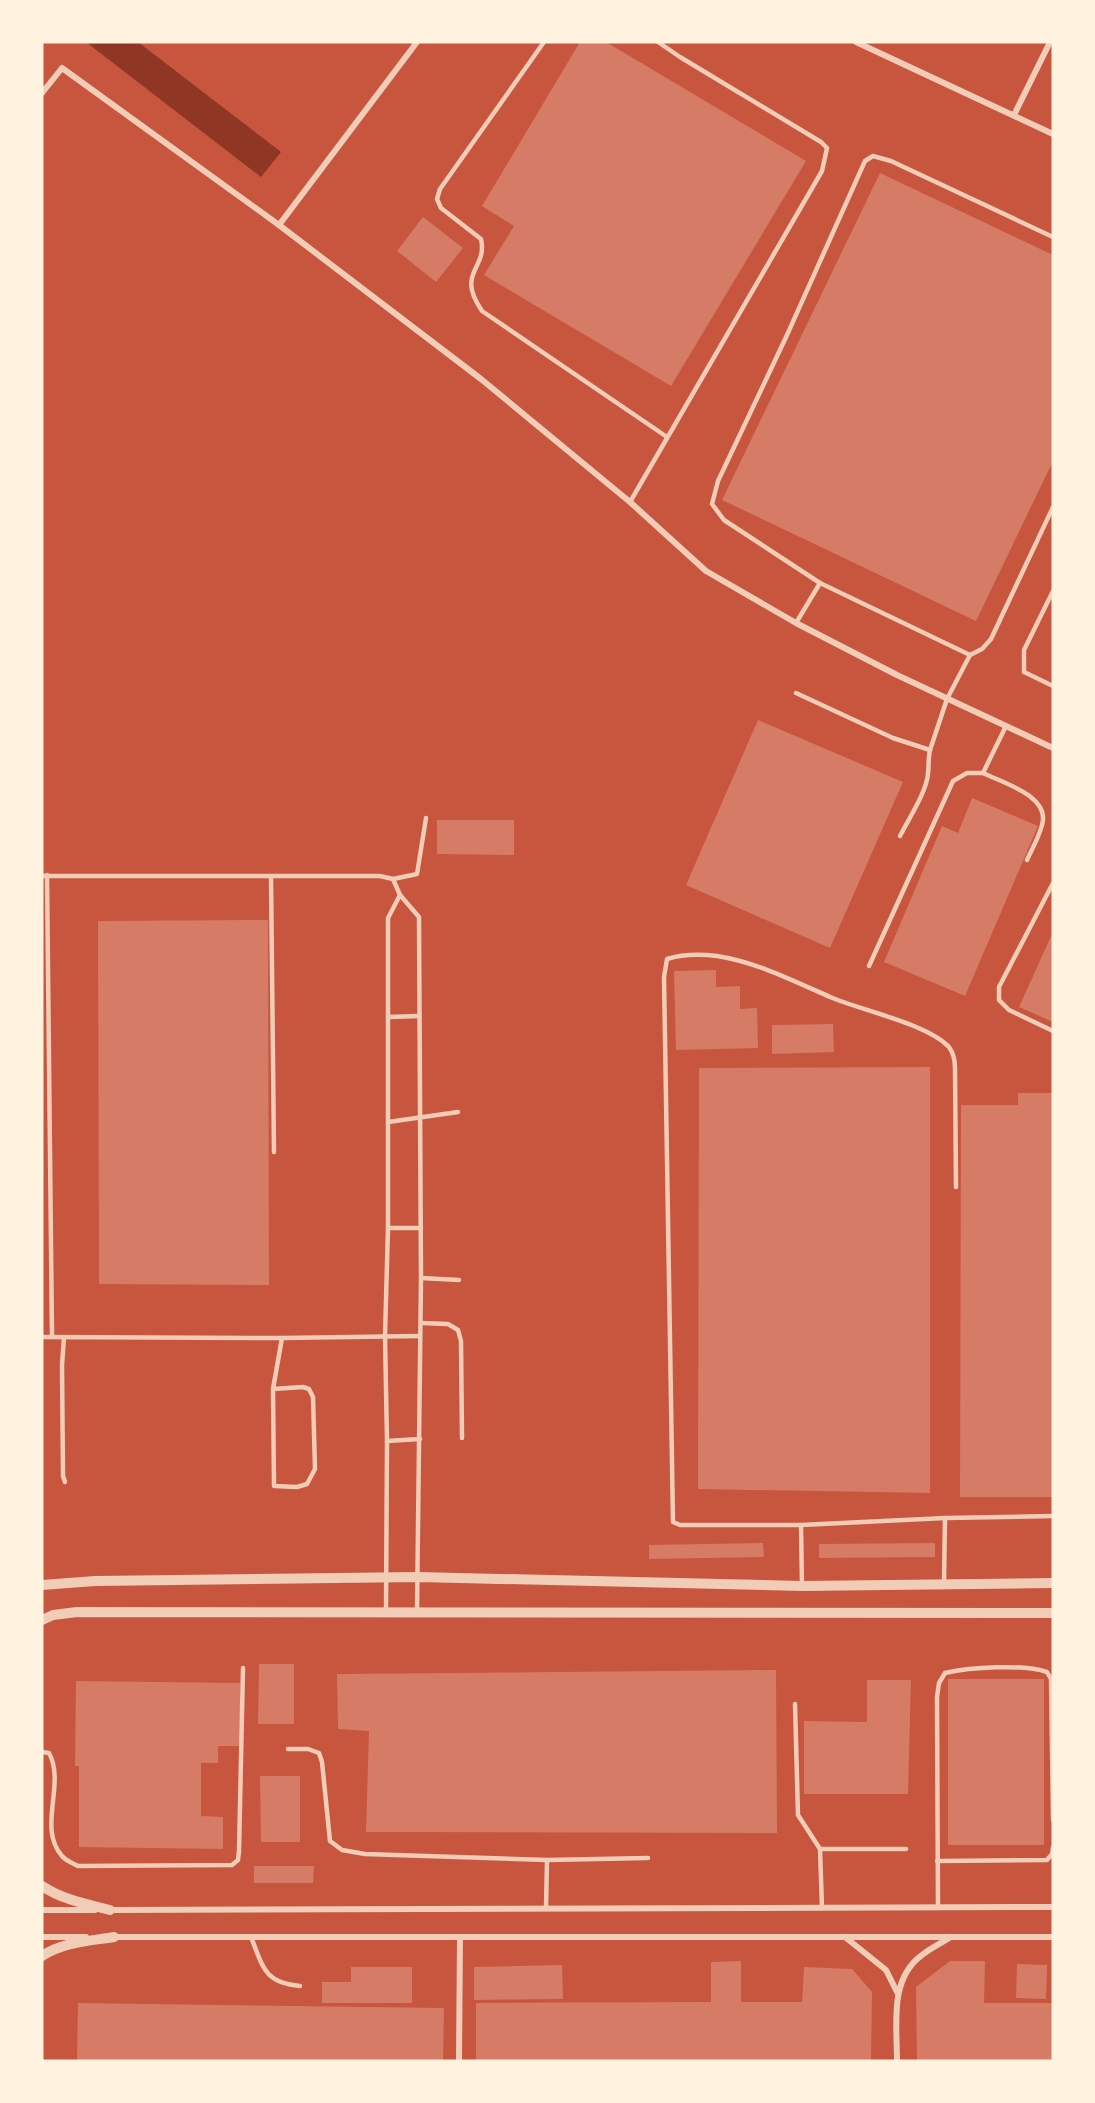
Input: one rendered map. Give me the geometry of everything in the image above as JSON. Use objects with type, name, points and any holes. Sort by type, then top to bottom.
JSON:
[{"type":"street","points":[[279,225],[417,42]]},
{"type":"street","points":[[856,42],[1053,134]]},
{"type":"street","points":[[1014,115],[1050,42]]},
{"type":"street","points":[[42,93],[62,68],[279,225],[481,379],[630,502],[706,571],[796,624],[947,699],[1053,748]]},
{"type":"street","points":[[42,1585],[95,1581],[417,1577],[802,1586],[1053,1583]]},
{"type":"street","points":[[42,1620],[53,1615],[77,1612],[1053,1613]]},
{"type":"street","points":[[42,1886],[69,1900],[110,1910]]},
{"type":"street","points":[[42,1910],[1053,1908]]},
{"type":"street","points":[[42,1937],[1053,1937]]},
{"type":"street","points":[[42,1956],[74,1944],[114,1937]]},
{"type":"street","points":[[459,2061],[460,1937]]},
{"type":"street","points":[[845,1937],[886,1970],[897,1992]]},
{"type":"street","points":[[897,2061],[897,1992],[906,1971],[920,1956],[951,1937]]},
{"type":"lane","points":[[544,42],[440,189],[437,199],[441,208],[481,239],[483,248],[472,275],[471,285],[473,297],[482,311],[667,437]]},
{"type":"lane","points":[[630,502],[822,171],[827,148],[821,142],[658,42]]},
{"type":"lane","points":[[970,655],[820,583],[724,520],[711,504],[718,481],[848,203],[865,161],[873,156],[891,161],[1053,237]]},
{"type":"lane","points":[[900,836],[925,786],[929,773],[927,761],[947,699],[970,655],[982,649],[990,639],[1053,507]]},
{"type":"lane","points":[[796,624],[820,583]]},
{"type":"lane","points":[[1053,591],[1024,650],[1024,672],[1053,686]]},
{"type":"lane","points":[[796,693],[893,738],[930,750]]},
{"type":"lane","points":[[982,773],[1006,726]]},
{"type":"lane","points":[[869,966],[953,781],[967,773],[982,773],[1040,803],[1044,812],[1043,824],[1027,860]]},
{"type":"lane","points":[[52,1337],[44,876],[380,876],[393,879],[417,874],[426,818]]},
{"type":"lane","points":[[272,877],[274,1152]]},
{"type":"lane","points":[[393,879],[400,895],[419,917],[422,1278],[417,1613]]},
{"type":"lane","points":[[1053,883],[999,987],[999,1000],[1009,1010],[1053,1031]]},
{"type":"lane","points":[[386,1613],[384,1578],[388,1228],[387,918],[400,895]]},
{"type":"lane","points":[[956,1187],[955,1068],[954,1055],[948,1046],[921,1030],[747,964],[718,956],[678,956],[667,960],[664,977],[673,1522],[680,1525],[801,1526],[945,1518],[1053,1516]]},
{"type":"lane","points":[[387,1017],[419,1016]]},
{"type":"lane","points":[[388,1122],[422,1119],[458,1112]]},
{"type":"lane","points":[[388,1228],[421,1228]]},
{"type":"lane","points":[[422,1278],[459,1280]]},
{"type":"lane","points":[[421,1323],[448,1324],[458,1330],[461,1341],[462,1438]]},
{"type":"lane","points":[[42,1337],[420,1336]]},
{"type":"lane","points":[[64,1337],[62,1365],[63,1476],[65,1482]]},
{"type":"lane","points":[[273,1389],[303,1387],[309,1389],[313,1397],[315,1469],[307,1484],[274,1486],[273,1389],[282,1338]]},
{"type":"lane","points":[[387,1441],[420,1439]]},
{"type":"lane","points":[[944,1583],[945,1518]]},
{"type":"lane","points":[[801,1526],[802,1586]]},
{"type":"lane","points":[[42,1752],[49,1753],[54,1761],[52,1820],[55,1844],[63,1858],[78,1866],[232,1864],[238,1860],[239,1851],[243,1668]]},
{"type":"lane","points":[[938,1908],[937,1697],[939,1683],[945,1673],[964,1669],[1024,1669],[1047,1672],[1051,1679],[1053,1820]]},
{"type":"lane","points":[[795,1704],[798,1815],[820,1849],[822,1908]]},
{"type":"lane","points":[[288,1749],[308,1749],[319,1753],[322,1762],[330,1841],[342,1850],[365,1854],[547,1860],[648,1858]]},
{"type":"lane","points":[[937,1861],[1047,1860],[1052,1854],[1053,1847]]},
{"type":"lane","points":[[820,1849],[906,1849]]},
{"type":"lane","points":[[546,1909],[547,1860]]},
{"type":"lane","points":[[251,1937],[262,1965],[271,1978],[283,1985],[300,1986]]},
{"type":"shaded area","points":[[86,42],[138,42],[281,152],[261,177]]},
{"type":"building","points":[[580,42],[606,42],[806,161],[671,386],[484,275],[514,226],[482,206]]},
{"type":"building","points":[[880,173],[1053,255],[1053,461],[976,621],[722,500]]},
{"type":"building","points":[[423,217],[463,248],[436,282],[397,251]]},
{"type":"building","points":[[758,720],[903,782],[830,948],[686,885]]},
{"type":"building","points":[[972,798],[1038,826],[965,996],[884,962],[942,826],[958,833]]},
{"type":"building","points":[[437,820],[514,820],[514,855],[437,854]]},
{"type":"building","points":[[268,920],[269,1285],[99,1284],[98,921]]},
{"type":"building","points":[[1053,932],[1053,1022],[1019,1007]]},
{"type":"building","points":[[716,970],[716,987],[740,986],[740,1009],[757,1008],[758,1048],[676,1050],[674,971]]},
{"type":"building","points":[[833,1024],[834,1052],[772,1054],[772,1025]]},
{"type":"building","points":[[930,1067],[930,1493],[698,1489],[699,1068]]},
{"type":"building","points":[[1018,1093],[1053,1093],[1053,1497],[960,1497],[961,1105],[1018,1105]]},
{"type":"building","points":[[763,1543],[764,1557],[649,1559],[649,1545]]},
{"type":"building","points":[[935,1543],[935,1557],[819,1558],[819,1544]]},
{"type":"building","points":[[259,1664],[294,1664],[294,1724],[258,1724]]},
{"type":"building","points":[[776,1670],[777,1833],[366,1832],[369,1731],[338,1729],[337,1674]]},
{"type":"building","points":[[948,1679],[1044,1679],[1044,1845],[948,1845]]},
{"type":"building","points":[[867,1680],[911,1680],[908,1794],[804,1794],[804,1721],[867,1722]]},
{"type":"building","points":[[76,1681],[240,1683],[240,1746],[218,1746],[218,1763],[201,1763],[201,1816],[223,1817],[223,1849],[79,1847],[79,1766],[75,1766]]},
{"type":"building","points":[[260,1776],[300,1776],[300,1842],[261,1842]]},
{"type":"building","points":[[254,1866],[314,1866],[313,1883],[254,1883]]},
{"type":"building","points":[[741,1961],[741,2002],[802,2002],[804,1967],[852,1969],[872,1992],[871,2061],[476,2061],[476,2003],[711,2002],[711,1962]]},
{"type":"building","points":[[950,1961],[985,1961],[984,2003],[1053,2003],[1053,2061],[917,2061],[916,1987]]},
{"type":"building","points":[[1017,1964],[1047,1965],[1046,1999],[1016,1998]]},
{"type":"building","points":[[562,1965],[563,1999],[474,2000],[474,1967]]},
{"type":"building","points":[[351,1967],[412,1967],[412,2003],[322,2003],[322,1982],[351,1982]]},
{"type":"building","points":[[78,2003],[444,2008],[443,2061],[77,2061]]}]
